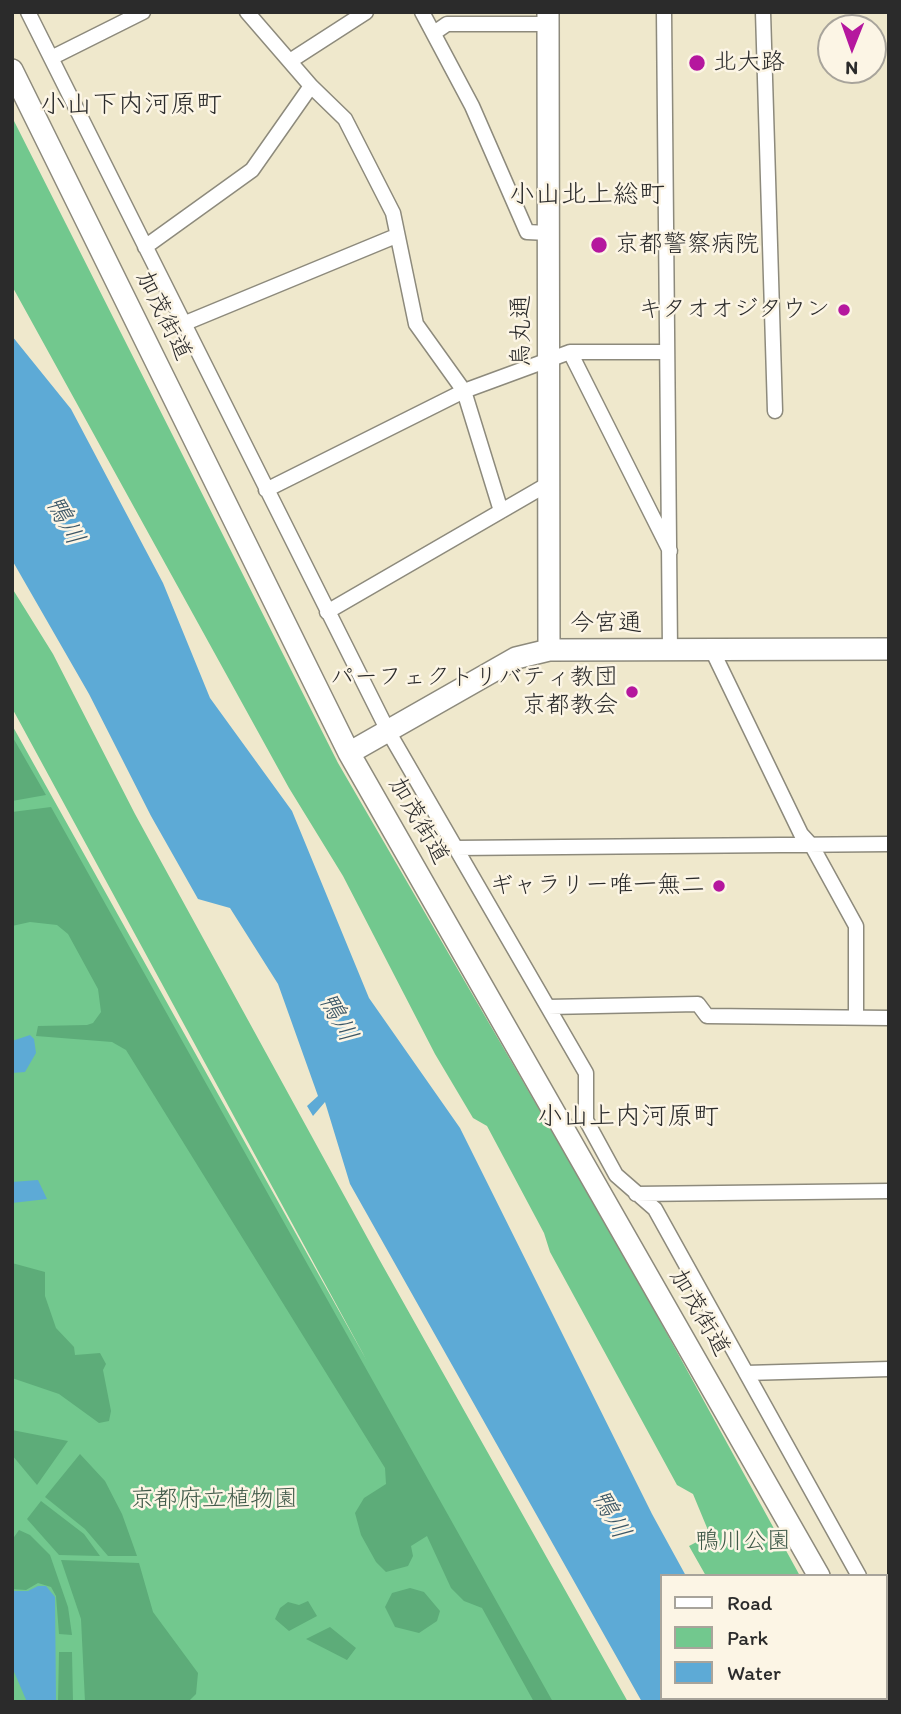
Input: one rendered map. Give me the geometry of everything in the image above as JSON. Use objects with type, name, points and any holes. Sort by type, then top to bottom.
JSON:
[{"type":"street","points":[[28,12],[388,731],[586,1073],[586,1120],[616,1175],[655,1209],[858,1574]]},
{"type":"street","points":[[51,58],[143,12]]},
{"type":"street","points":[[247,12],[311,86],[345,119],[393,213],[416,324],[464,391],[501,511]]},
{"type":"street","points":[[290,61],[366,12]]},
{"type":"street","points":[[422,12],[472,106],[527,232],[548,233]]},
{"type":"street","points":[[664,12],[670,650]]},
{"type":"street","points":[[763,12],[775,411]]},
{"type":"street","points":[[434,33],[447,24],[548,18]]},
{"type":"street","name":"烏丸通","points":[[548,18],[549,650]]},
{"type":"street","name":"加茂街道","points":[[12,70],[349,753],[817,1574]]},
{"type":"street","points":[[145,247],[252,170],[311,86]]},
{"type":"street","points":[[183,324],[396,236]]},
{"type":"street","points":[[266,490],[464,391],[548,358],[570,352],[666,352]]},
{"type":"street","points":[[570,352],[670,551]]},
{"type":"street","points":[[327,612],[548,484]]},
{"type":"street","name":"今宮通","points":[[349,753],[516,657],[549,650],[889,649]]},
{"type":"street","points":[[712,650],[801,834],[812,846],[856,926],[856,1017]]},
{"type":"street","points":[[455,848],[889,844]]},
{"type":"street","points":[[548,1007],[698,1004],[708,1016],[889,1017]]},
{"type":"street","points":[[636,1194],[889,1191]]},
{"type":"street","points":[[746,1373],[889,1369]]},
{"type":"green space","name":"鴨川公園","points":[[12,117],[338,763],[626,1259],[799,1574],[705,1574],[689,1546],[710,1535],[693,1494],[677,1485],[550,1252],[544,1233],[487,1126],[473,1118],[435,1054],[343,876],[289,788],[12,286]]},
{"type":"green space","name":"京都府立植物園","points":[[12,588],[53,654],[135,814],[379,1259],[628,1702],[12,1702],[12,725],[367,1361],[12,708]]},
{"type":"green space","points":[[12,736],[46,795],[12,801]]},
{"type":"green space","points":[[51,807],[553,1702],[534,1702],[482,1608],[464,1601],[451,1588],[427,1536],[411,1546],[413,1556],[408,1566],[386,1572],[376,1562],[361,1535],[355,1513],[364,1498],[386,1484],[385,1468],[126,1050],[112,1042],[36,1036],[38,1026],[87,1025],[93,1023],[101,1012],[98,989],[68,934],[57,925],[30,922],[12,926],[12,812]]},
{"type":"green space","points":[[12,1263],[45,1272],[45,1296],[56,1328],[74,1347],[75,1355],[100,1353],[106,1364],[103,1370],[111,1411],[109,1421],[99,1423],[59,1394],[12,1378]]},
{"type":"green space","points":[[12,1430],[68,1441],[37,1485],[12,1455]]},
{"type":"green space","points":[[80,1454],[105,1481],[122,1514],[137,1556],[108,1556],[85,1529],[45,1497]]},
{"type":"green space","points":[[41,1501],[84,1534],[100,1556],[59,1555],[27,1519]]},
{"type":"green space","points":[[19,1530],[30,1535],[50,1555],[68,1607],[72,1635],[59,1634],[56,1596],[51,1587],[38,1583],[26,1590],[12,1589],[12,1540]]},
{"type":"green space","points":[[61,1560],[139,1563],[153,1612],[198,1673],[196,1694],[188,1702],[85,1702],[81,1619]]},
{"type":"green space","points":[[410,1588],[424,1592],[440,1611],[437,1621],[419,1633],[395,1627],[385,1607],[392,1593]]},
{"type":"green space","points":[[308,1601],[317,1616],[289,1631],[275,1619],[280,1608],[288,1602],[299,1605]]},
{"type":"green space","points":[[330,1627],[356,1648],[347,1660],[306,1639]]},
{"type":"green space","points":[[59,1652],[72,1652],[73,1702],[58,1702]]},
{"type":"water","name":"鴨川","points":[[12,336],[71,409],[163,583],[210,698],[292,811],[369,998],[460,1128],[652,1514],[685,1574],[660,1574],[660,1700],[755,1702],[642,1702],[350,1184],[325,1102],[313,1116],[307,1106],[318,1096],[278,984],[230,908],[198,899],[151,816],[89,694],[12,560]]},
{"type":"water","points":[[30,1035],[34,1039],[36,1053],[25,1072],[12,1073],[12,1041]]},
{"type":"water","points":[[38,1180],[47,1199],[12,1203],[12,1182]]},
{"type":"water","points":[[38,1586],[46,1586],[55,1597],[56,1702],[27,1702],[12,1667],[12,1591],[28,1591]]},
{"type":"place","name":"北大路","points":[[697,63]]},
{"type":"place","name":"京都警察病院","points":[[599,245]]},
{"type":"place","name":"キタオオジタウン","points":[[844,310]]},
{"type":"place","name":"パーフェクトリバティ教団 京都教会","points":[[632,692]]},
{"type":"place","name":"ギャラリー唯一無二","points":[[719,886]]},
{"type":"district","name":"小山下内河原町","points":[[131,105]]},
{"type":"district","name":"小山北上総町","points":[[587,195]]},
{"type":"district","name":"小山上内河原町","points":[[628,1117]]}]
